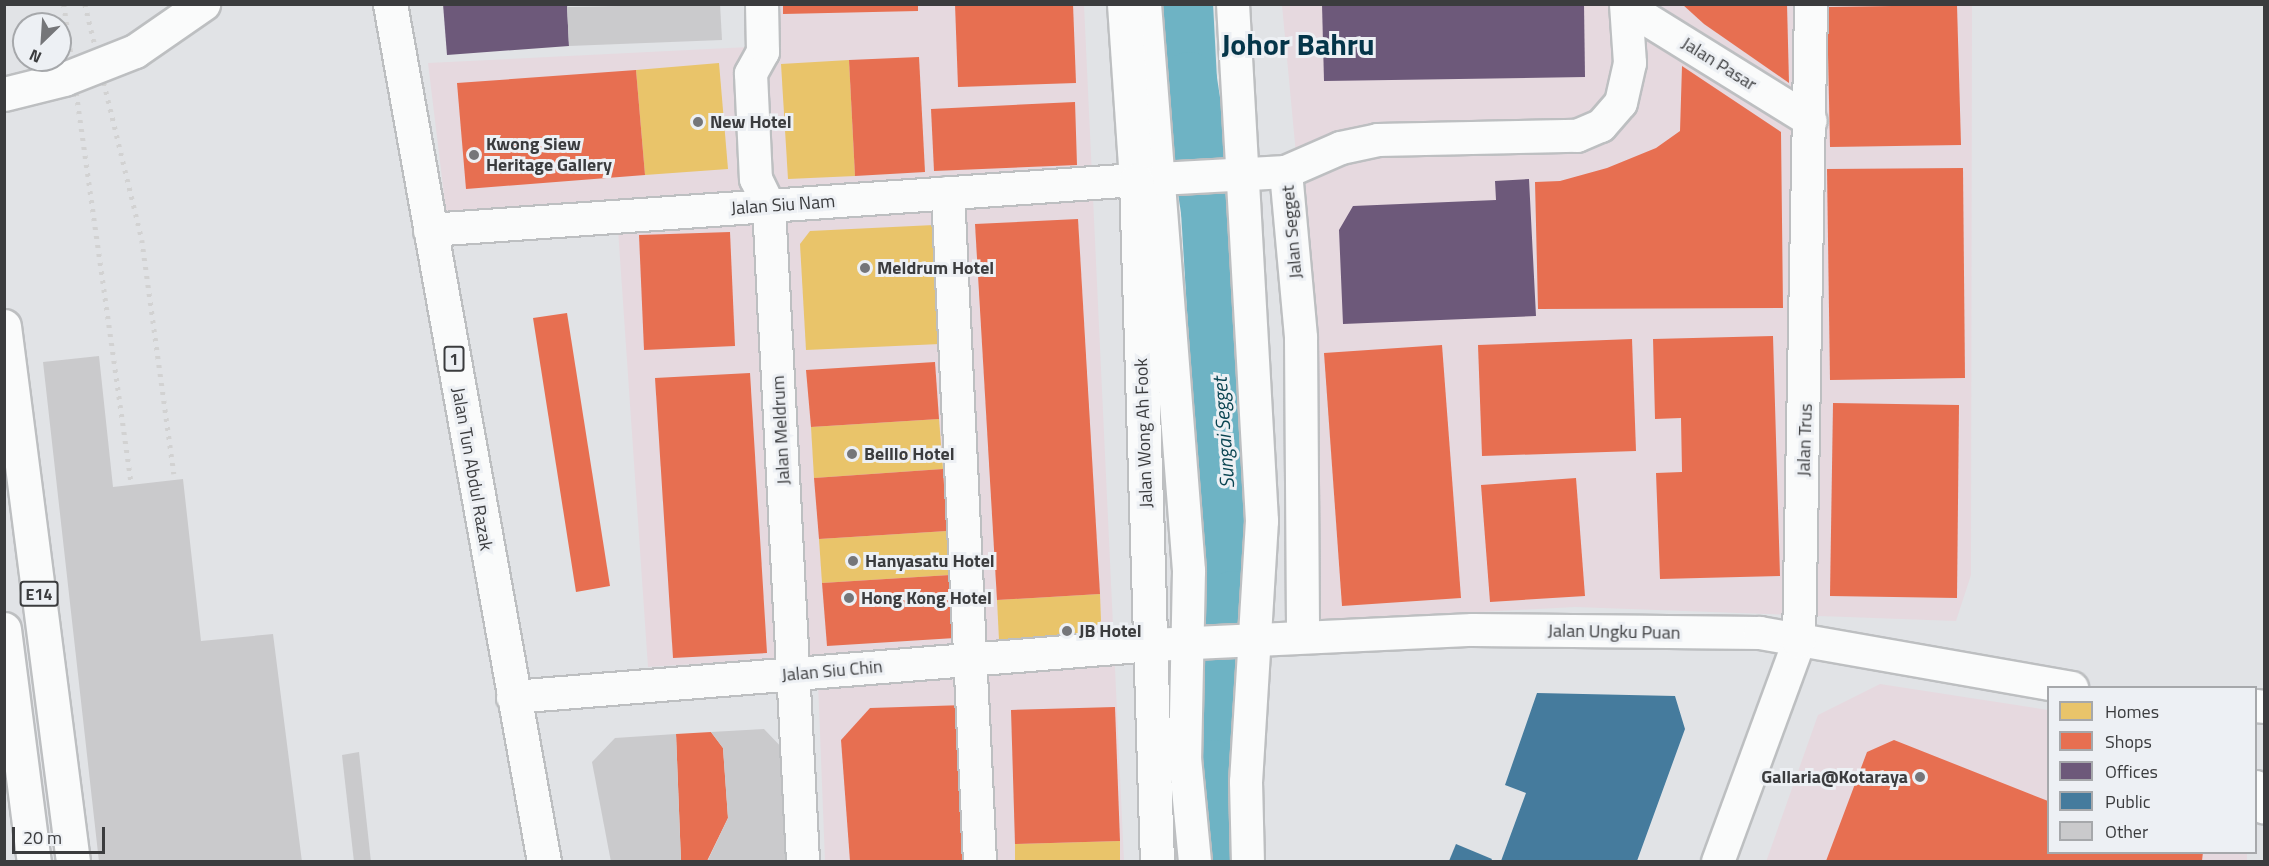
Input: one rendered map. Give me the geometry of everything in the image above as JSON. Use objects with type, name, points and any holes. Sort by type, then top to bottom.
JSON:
[{"type":"main road","points":[[4,94],[64,79],[135,51],[203,4]]},
{"type":"main road","name":"Jalan Tun Abdul Razak","points":[[390,4],[544,861]]},
{"type":"main road","name":"Jalan Wong Ah Fook","points":[[1124,4],[1158,179],[1152,645],[1156,861]]},
{"type":"main road","name":"E14","points":[[4,326],[73,861]]},
{"type":"main road","name":"E14","points":[[4,629],[34,861]]},
{"type":"street","name":"Jalan Meldrum","points":[[762,4],[764,52],[751,74],[756,179],[770,206],[803,861]]},
{"type":"street","points":[[1145,4],[1193,643],[1185,758],[1195,861]]},
{"type":"street","points":[[1233,4],[1237,174],[1262,521],[1246,782],[1248,861]]},
{"type":"street","name":"Jalan Trus","points":[[1718,861],[1799,642],[1811,121],[1811,4]]},
{"type":"street","name":"Jalan Pasar","points":[[1627,6],[1811,121]]},
{"type":"street","name":"Jalan Segget","points":[[1303,637],[1301,338],[1286,172],[1341,148],[1378,140],[1577,136],[1601,126],[1621,103],[1630,63],[1627,6]]},
{"type":"street","name":"Jalan Siu Nam","points":[[430,230],[948,193],[1286,172]]},
{"type":"street","points":[[948,193],[980,861]]},
{"type":"street","name":"Jalan Ungku Puan","points":[[1152,645],[1303,637],[1524,631],[1760,633],[1799,642],[2066,686]]},
{"type":"street","name":"Jalan Siu Chin","points":[[513,697],[1152,645]]},
{"type":"street","points":[[2257,789],[2265,807]]},
{"type":"shaded area","points":[[770,5],[1084,5],[1124,861],[825,861],[817,656],[648,667],[616,200],[446,211],[428,63],[771,46]]},
{"type":"shaded area","points":[[1282,5],[1972,5],[1971,575],[1956,621],[1575,607],[1313,621],[1312,325]]},
{"type":"shaded area","points":[[1880,684],[2047,710],[2047,854],[2247,854],[2247,862],[1766,862],[1818,715]]},
{"type":"building: Homes","points":[[849,60],[855,176],[788,179],[781,64]]},
{"type":"building: Homes","points":[[719,63],[728,169],[645,175],[636,70]]},
{"type":"building: Homes","points":[[934,225],[940,344],[806,350],[800,244],[810,231]]},
{"type":"building: Homes","points":[[939,419],[943,469],[814,478],[811,427]]},
{"type":"building: Homes","points":[[947,531],[950,575],[822,583],[819,539]]},
{"type":"building: Homes","points":[[1100,594],[1101,621],[1087,635],[999,640],[997,600]]},
{"type":"building: Homes","points":[[1120,841],[1120,862],[1015,862],[1015,844]]},
{"type":"building: Shops","points":[[783,4],[918,4],[918,11],[783,14]]},
{"type":"building: Shops","points":[[955,4],[1073,4],[1076,83],[958,87]]},
{"type":"building: Shops","points":[[1682,4],[1787,4],[1789,83],[1704,24]]},
{"type":"building: Shops","points":[[1957,5],[1961,145],[1830,147],[1827,7]]},
{"type":"building: Shops","points":[[919,57],[925,172],[855,176],[849,60]]},
{"type":"building: Shops","points":[[1682,66],[1781,132],[1783,308],[1538,309],[1535,182],[1560,181],[1607,168],[1656,148],[1680,131]]},
{"type":"building: Shops","points":[[636,70],[645,175],[466,189],[457,83]]},
{"type":"building: Shops","points":[[1075,102],[1077,165],[934,171],[931,109]]},
{"type":"building: Shops","points":[[1963,168],[1965,378],[1830,380],[1827,169]]},
{"type":"building: Shops","points":[[1078,219],[1100,594],[997,600],[975,224]]},
{"type":"building: Shops","points":[[730,232],[735,346],[644,350],[639,235]]},
{"type":"building: Shops","points":[[567,313],[610,586],[576,592],[533,318]]},
{"type":"building: Shops","points":[[1773,336],[1780,576],[1660,579],[1656,473],[1682,472],[1681,418],[1655,419],[1653,339]]},
{"type":"building: Shops","points":[[1632,339],[1636,451],[1482,456],[1478,345]]},
{"type":"building: Shops","points":[[1442,345],[1461,598],[1342,606],[1324,353]]},
{"type":"building: Shops","points":[[935,362],[939,419],[811,427],[806,370]]},
{"type":"building: Shops","points":[[750,373],[767,653],[673,658],[655,378]]},
{"type":"building: Shops","points":[[1833,403],[1959,405],[1957,598],[1830,596]]},
{"type":"building: Shops","points":[[943,469],[947,531],[819,539],[814,478]]},
{"type":"building: Shops","points":[[1576,478],[1585,596],[1490,602],[1481,485]]},
{"type":"building: Shops","points":[[950,575],[955,638],[827,646],[822,583]]},
{"type":"building: Shops","points":[[965,705],[973,861],[850,861],[841,740],[870,708]]},
{"type":"building: Shops","points":[[1115,707],[1120,841],[1015,844],[1011,710]]},
{"type":"building: Shops","points":[[711,732],[723,748],[728,818],[707,861],[681,861],[676,734]]},
{"type":"building: Shops","name":"Gallaria@Kotaraya","points":[[1894,740],[2047,801],[2047,854],[2203,854],[2202,861],[1826,861],[1867,752]]},
{"type":"building: Offices","points":[[443,4],[567,4],[569,46],[447,55]]},
{"type":"building: Offices","points":[[1322,4],[1584,4],[1585,77],[1324,81]]},
{"type":"building: Offices","points":[[1529,179],[1536,316],[1343,324],[1339,230],[1353,206],[1496,200],[1495,181]]},
{"type":"building: Public","points":[[1537,693],[1675,696],[1685,729],[1637,861],[1501,861],[1526,793],[1505,785]]},
{"type":"building: Public","points":[[1456,844],[1492,859],[1491,861],[1449,861]]},
{"type":"building: Other","points":[[720,4],[722,40],[569,46],[567,7]]},
{"type":"building: Other","points":[[99,356],[113,487],[183,479],[201,641],[273,634],[302,862],[99,862],[43,362]]},
{"type":"building: Other","points":[[764,729],[787,753],[792,862],[707,862],[728,818],[723,748],[711,732]]},
{"type":"building: Other","points":[[676,734],[681,862],[611,862],[592,762],[615,738]]},
{"type":"building: Other","points":[[359,752],[371,862],[354,862],[342,755]]},
{"type":"waterway","name":"Sungai Segget","points":[[1185,4],[1189,80],[1209,211],[1233,599],[1214,768],[1216,862]]},
{"type":"railway","points":[[64,4],[131,482]]},
{"type":"railway","points":[[85,4],[142,240],[174,474]]},
{"type":"place","name":"New Hotel","points":[[698,122]]},
{"type":"place","name":"Kwong Siew Heritage Gallery","points":[[474,155]]},
{"type":"place","name":"Meldrum Hotel","points":[[865,268]]},
{"type":"place","name":"Belllo Hotel","points":[[852,454]]},
{"type":"place","name":"Hanyasatu Hotel","points":[[853,561]]},
{"type":"place","name":"Hong Kong Hotel","points":[[849,598]]},
{"type":"place","name":"JB Hotel","points":[[1067,631]]},
{"type":"place","name":"Gallaria@Kotaraya","points":[[1920,777]]},
{"type":"district","name":"Johor Bahru","points":[[1298,44]]}]
